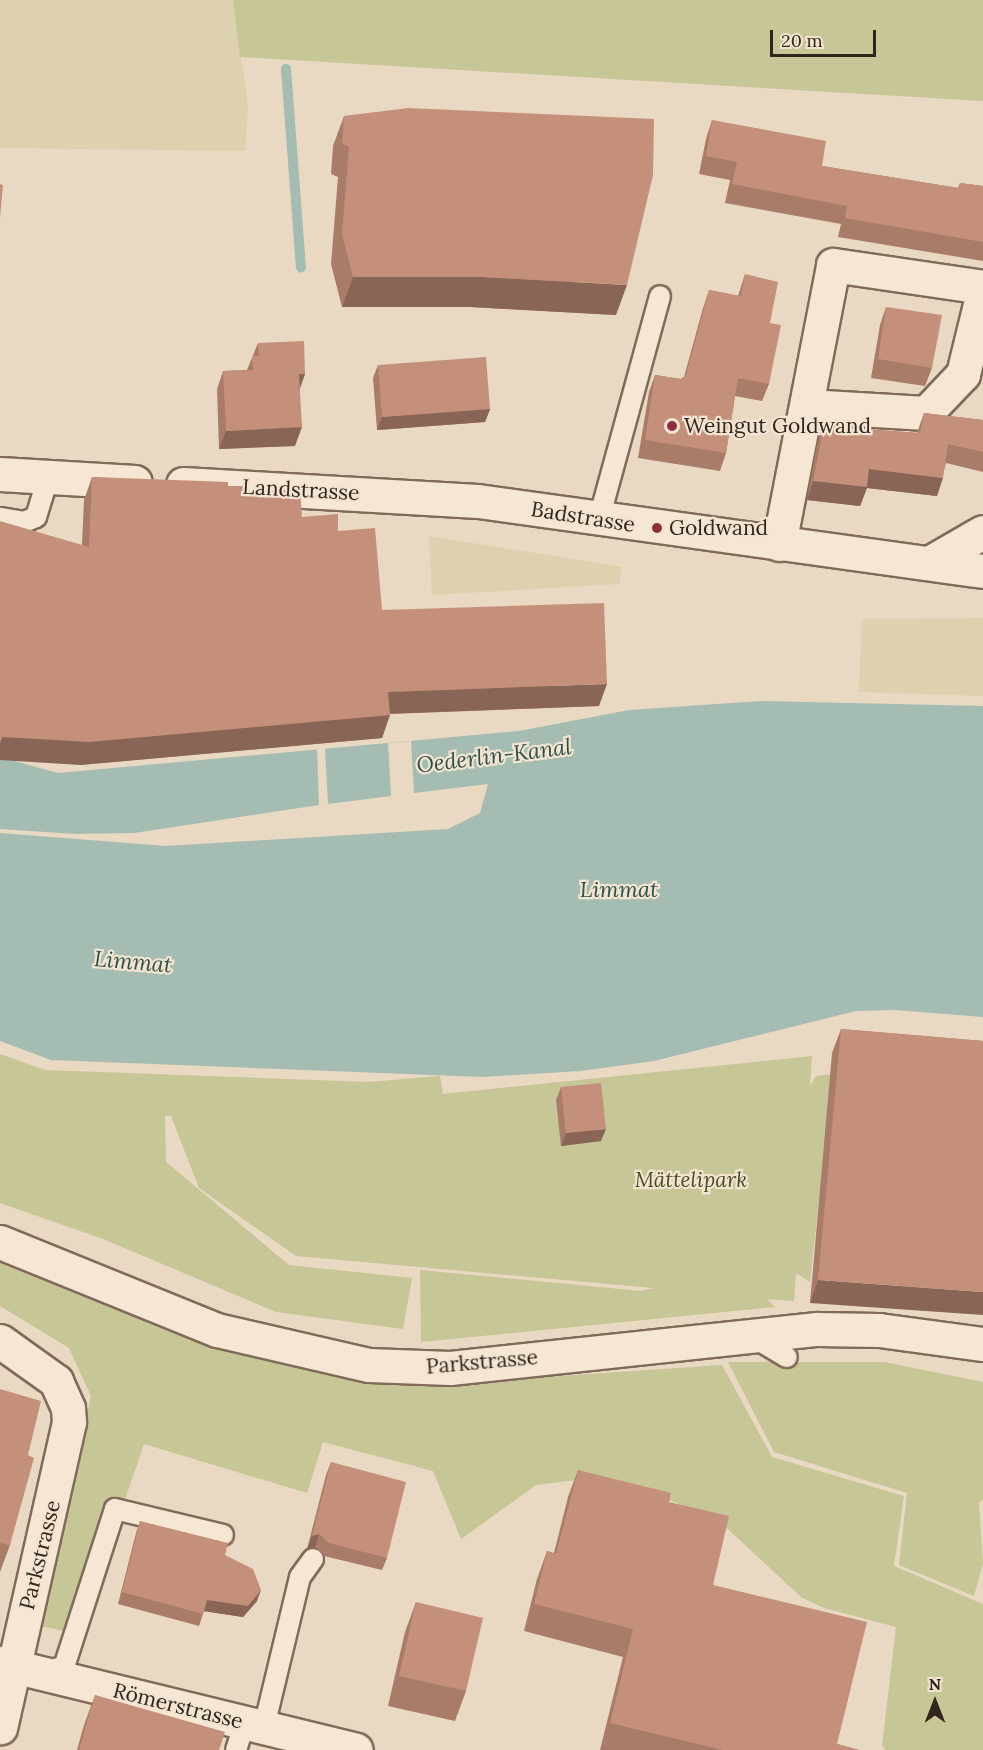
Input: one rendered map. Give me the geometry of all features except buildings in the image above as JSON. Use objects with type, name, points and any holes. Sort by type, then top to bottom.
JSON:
[{"type":"street","points":[[779,544],[833,265],[983,287]]},
{"type":"street","points":[[807,406],[926,413],[963,374],[983,292]]},
{"type":"street","name":"Landstrasse","points":[[0,474],[423,497]]},
{"type":"street","name":"Badstrasse","points":[[423,497],[929,562],[983,571]]},
{"type":"street","points":[[929,562],[983,532]]},
{"type":"street","name":"Parkstrasse","points":[[0,1242],[217,1330],[369,1365],[450,1368],[817,1329],[879,1330],[983,1344]]},
{"type":"street","name":"Parkstrasse","points":[[0,1341],[56,1382],[68,1408],[69,1422],[63,1461],[18,1667],[0,1727]]},
{"type":"street","name":"Römerstrasse","points":[[18,1667],[248,1733],[356,1750]]},
{"type":"lane","points":[[599,519],[660,296]]},
{"type":"lane","points":[[0,518],[24,522],[36,517],[48,478]]},
{"type":"lane","points":[[750,1336],[771,1344],[787,1357]]},
{"type":"lane","points":[[18,1667],[64,1667],[115,1509],[223,1535]]},
{"type":"lane","points":[[248,1733],[300,1577],[313,1559]]},
{"type":"shaded area","points":[[0,0],[233,0],[248,106],[245,151],[0,148]]},
{"type":"shaded area","points":[[429,536],[622,567],[619,584],[432,595]]},
{"type":"shaded area","points":[[983,618],[983,696],[859,692],[862,619]]},
{"type":"green space","points":[[233,0],[983,0],[983,101],[240,57]]},
{"type":"green space","name":"Mättelipark","points":[[0,1054],[45,1070],[368,1082],[440,1076],[443,1094],[812,1056],[810,1086],[816,1076],[833,1074],[810,1282],[796,1273],[794,1301],[767,1299],[775,1307],[421,1342],[420,1270],[641,1291],[653,1288],[296,1256],[199,1188],[171,1116],[165,1116],[166,1162],[289,1265],[412,1278],[403,1329],[276,1312],[103,1239],[0,1203]]},
{"type":"green space","points":[[0,1263],[178,1335],[300,1365],[414,1386],[722,1365],[772,1457],[904,1496],[894,1566],[983,1604],[983,1750],[886,1750],[882,1746],[896,1627],[824,1608],[801,1597],[716,1518],[666,1499],[576,1480],[536,1485],[461,1539],[433,1471],[323,1442],[307,1493],[144,1444],[79,1634],[41,1626],[91,1396],[69,1348],[0,1306]]},
{"type":"green space","points":[[728,1362],[884,1362],[983,1382],[983,1499],[979,1503],[983,1563],[974,1596],[899,1565],[907,1493],[774,1452]]},
{"type":"water","name":"Limmat","points":[[761,701],[983,706],[983,1017],[896,1010],[856,1011],[654,1061],[580,1071],[482,1077],[51,1060],[0,1041],[0,757],[58,773],[519,731],[629,710]]},
{"type":"pier","points":[[411,741],[414,793],[488,784],[480,813],[448,829],[166,846],[0,833],[0,829],[76,834],[134,833],[319,805],[317,749],[321,748],[325,748],[328,804],[391,796],[388,743]]},
{"type":"waterway","points":[[286,69],[301,267]]},
{"type":"place","name":"Weingut Goldwand","points":[[672,426]]},
{"type":"place","name":"Goldwand","points":[[657,528]]},
{"type":"water label","name":"Oederlin-Kanal","points":[[494,756]]}]
